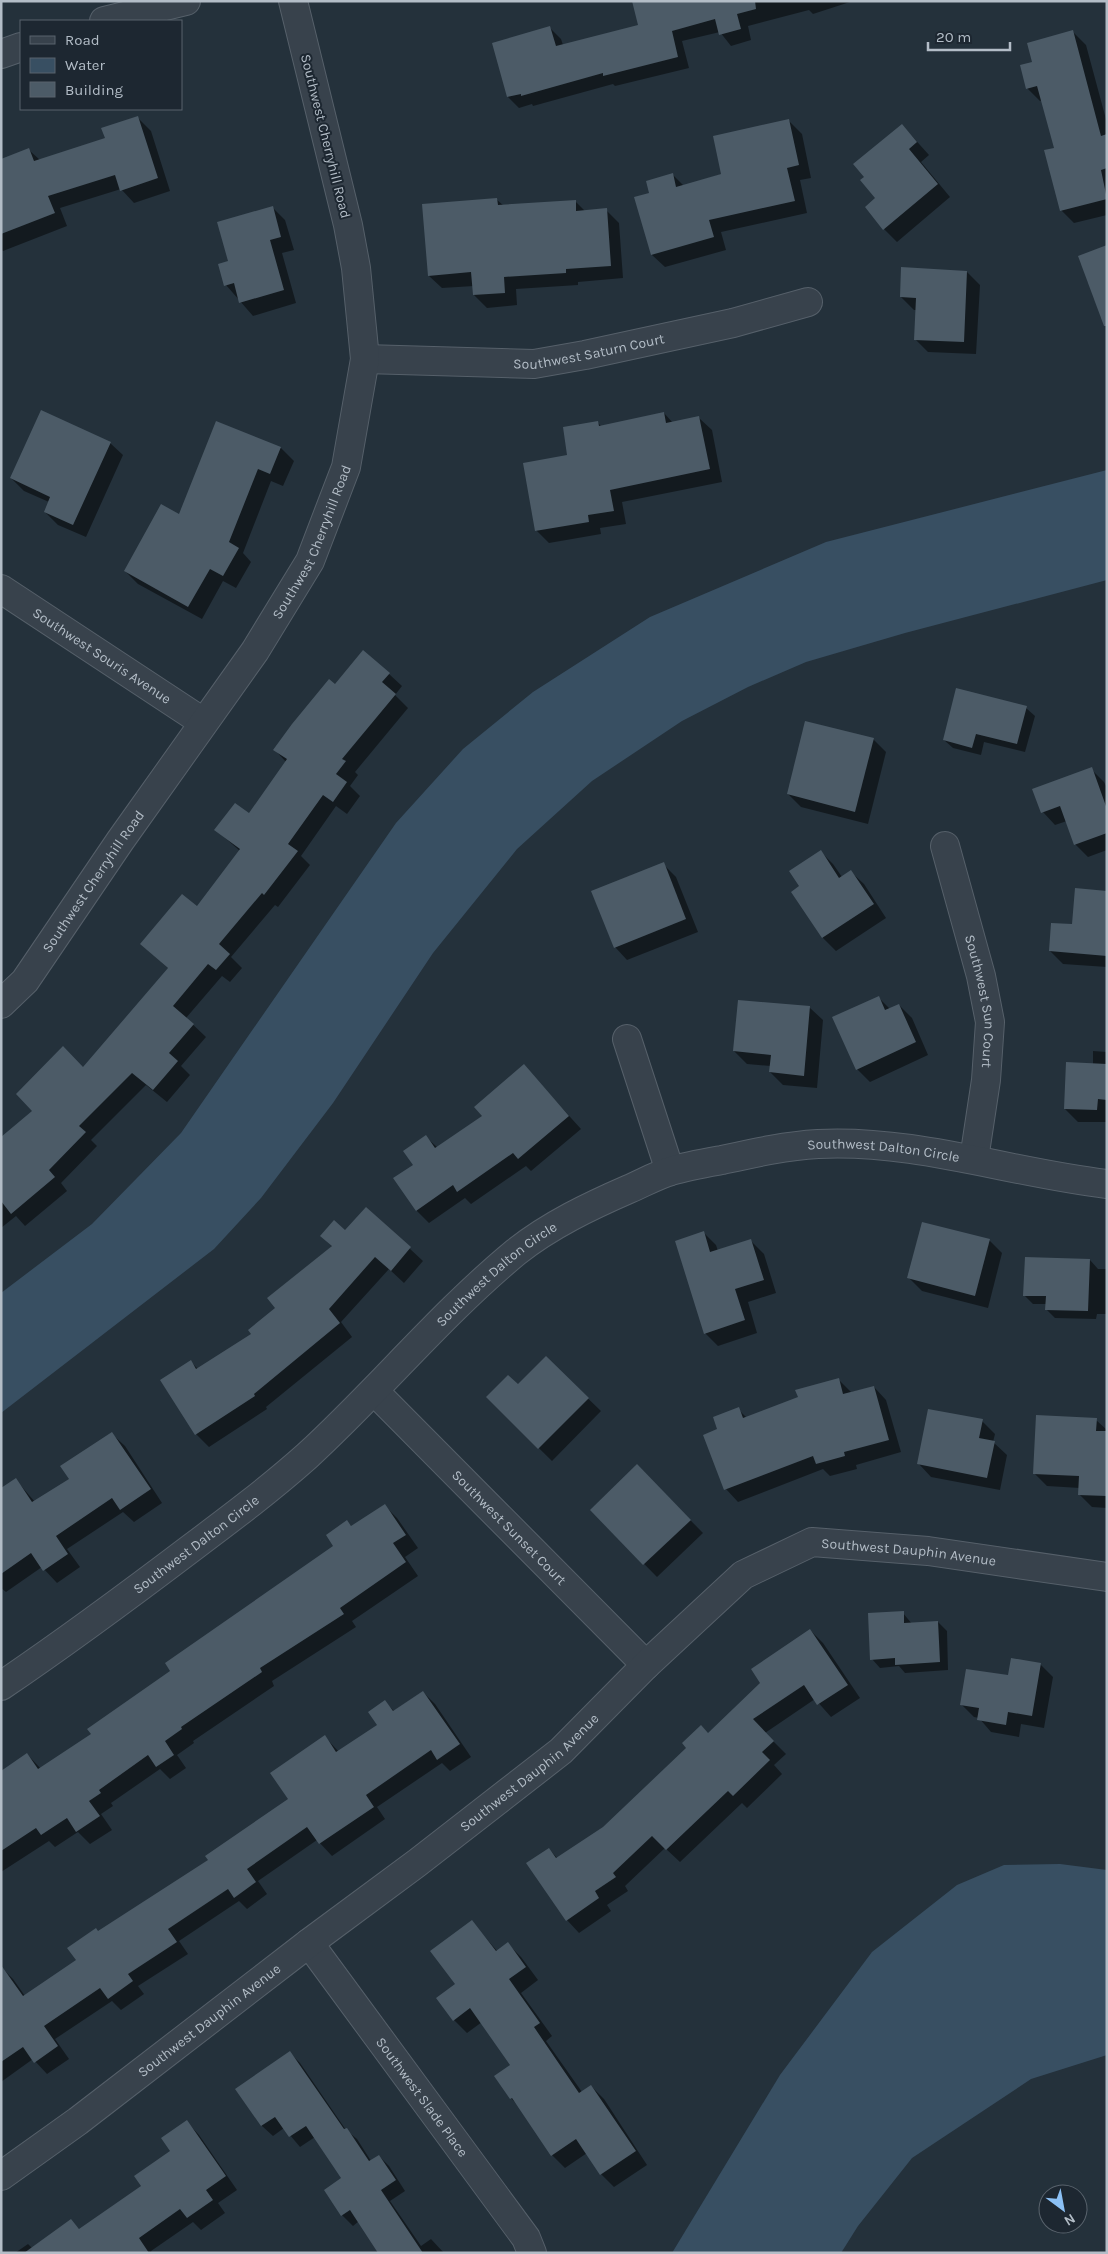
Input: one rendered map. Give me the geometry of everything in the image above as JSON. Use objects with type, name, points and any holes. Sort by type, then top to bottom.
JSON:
[{"type":"street","points":[[108,20],[186,1]]},
{"type":"street","name":"Southwest Cherryhill Road","points":[[1,1004],[25,981],[203,722],[255,651],[310,560],[346,467],[365,358],[356,268],[348,225],[293,1]]},
{"type":"street","points":[[1,54],[20,47]]},
{"type":"street","name":"Southwest Saturn Court","points":[[365,358],[534,364],[733,323],[808,302]]},
{"type":"street","name":"Southwest Souris Avenue","points":[[1,590],[203,722]]},
{"type":"street","name":"Southwest Sun Court","points":[[945,846],[981,976],[990,1022],[986,1080],[974,1159]]},
{"type":"street","points":[[627,1040],[670,1171]]},
{"type":"street","name":"Southwest Dalton Circle","points":[[1,1686],[89,1626],[250,1503],[306,1457],[374,1391],[420,1341],[518,1250],[550,1228],[592,1205],[670,1171],[781,1147],[821,1144],[893,1148],[974,1159],[1060,1178],[1107,1184]]},
{"type":"street","name":"Southwest Sunset Court","points":[[374,1391],[646,1665]]},
{"type":"street","name":"Southwest Dauphin Avenue","points":[[1,2176],[78,2121],[561,1751],[646,1665],[743,1575],[812,1542],[928,1551],[1107,1578]]},
{"type":"street","name":"Southwest Slade Place","points":[[309,1943],[526,2238],[532,2253]]},
{"type":"water","points":[[1107,470],[1107,580],[905,633],[806,662],[748,687],[682,721],[592,781],[517,849],[433,953],[333,1103],[261,1198],[214,1249],[1,1413],[1,1293],[92,1224],[181,1133],[396,823],[463,749],[533,692],[650,617],[826,542]]},
{"type":"water","points":[[1060,1864],[1107,1870],[1107,2055],[1031,2079],[912,2158],[858,2226],[841,2253],[672,2253],[780,2075],[872,1952],[957,1885],[1004,1865]]},
{"type":"building","points":[[632,1],[755,1],[756,9],[737,14],[741,29],[719,35],[715,19],[672,31],[678,57],[603,76],[603,73],[521,96],[521,94],[507,97],[492,43],[550,26],[556,46],[638,25]]},
{"type":"building","points":[[1073,30],[1101,136],[1107,134],[1107,168],[1101,170],[1107,199],[1060,211],[1044,150],[1054,148],[1037,86],[1026,89],[1020,65],[1032,62],[1027,43]]},
{"type":"building","points":[[138,116],[158,178],[120,191],[115,175],[48,196],[55,213],[1,234],[1,159],[29,148],[34,161],[105,138],[101,128]]},
{"type":"building","points":[[789,119],[799,165],[787,168],[795,201],[709,220],[714,237],[651,255],[634,197],[649,193],[646,181],[673,173],[676,187],[721,174],[713,136]]},
{"type":"building","points":[[902,124],[917,142],[909,149],[938,184],[883,230],[865,207],[875,198],[860,180],[864,177],[853,164]]},
{"type":"building","points":[[497,198],[498,205],[576,200],[576,211],[607,208],[611,266],[566,269],[566,273],[504,277],[505,293],[473,295],[471,272],[428,276],[422,204]]},
{"type":"building","points":[[273,206],[281,237],[270,240],[284,290],[239,303],[234,283],[224,286],[218,264],[228,261],[217,222]]},
{"type":"building","points":[[1107,245],[1107,326],[1104,326],[1078,256]]},
{"type":"building","points":[[901,267],[967,271],[964,342],[914,340],[916,298],[900,297]]},
{"type":"building","points":[[41,410],[111,442],[73,525],[44,512],[50,497],[10,478]]},
{"type":"building","points":[[664,412],[666,423],[699,416],[710,469],[610,490],[614,511],[588,515],[589,522],[535,531],[523,463],[567,455],[563,427],[598,421],[599,426]]},
{"type":"building","points":[[216,421],[281,447],[270,474],[258,469],[229,542],[239,548],[223,576],[210,569],[188,607],[124,571],[161,504],[179,514]]},
{"type":"building","points":[[363,650],[390,673],[382,682],[396,694],[342,759],[346,761],[336,774],[347,782],[333,802],[323,795],[288,844],[298,851],[264,895],[262,893],[219,944],[230,954],[216,970],[208,964],[173,1006],[194,1024],[169,1053],[178,1061],[153,1090],[132,1073],[79,1126],[86,1132],[49,1170],[55,1177],[11,1214],[1,1201],[1,1137],[32,1111],[16,1094],[63,1046],[83,1067],[168,968],[140,944],[182,894],[197,906],[240,849],[214,830],[235,803],[249,813],[287,759],[273,750],[329,679],[335,684]]},
{"type":"building","points":[[956,688],[1027,706],[1017,744],[976,734],[972,748],[943,740]]},
{"type":"building","points":[[805,721],[874,738],[855,812],[787,794]]},
{"type":"building","points":[[1092,767],[1107,809],[1107,833],[1074,845],[1060,806],[1041,813],[1032,789]]},
{"type":"building","points":[[821,850],[839,878],[851,870],[874,904],[822,938],[791,892],[799,886],[789,871]]},
{"type":"building","points":[[664,862],[686,919],[614,948],[591,891]]},
{"type":"building","points":[[1075,888],[1107,891],[1107,956],[1049,951],[1051,923],[1072,924]]},
{"type":"building","points":[[879,996],[885,1010],[899,1004],[916,1042],[856,1070],[832,1017]]},
{"type":"building","points":[[738,1000],[810,1006],[804,1076],[769,1072],[771,1055],[733,1051]]},
{"type":"building","points":[[1066,1062],[1107,1064],[1107,1100],[1098,1099],[1097,1110],[1064,1109]]},
{"type":"building","points":[[524,1064],[569,1116],[518,1159],[513,1153],[457,1192],[453,1185],[416,1211],[393,1178],[413,1165],[403,1151],[426,1135],[435,1148],[482,1116],[474,1107]]},
{"type":"building","points":[[366,1207],[411,1247],[391,1271],[375,1257],[329,1309],[340,1323],[254,1394],[255,1396],[195,1435],[160,1380],[191,1360],[196,1369],[251,1334],[248,1330],[275,1308],[267,1298],[332,1246],[320,1236],[334,1220],[345,1230]]},
{"type":"building","points":[[922,1222],[990,1239],[975,1296],[907,1278]]},
{"type":"building","points":[[704,1231],[710,1252],[751,1239],[764,1280],[735,1289],[745,1320],[704,1334],[675,1241]]},
{"type":"building","points":[[1025,1257],[1090,1259],[1088,1311],[1045,1310],[1046,1296],[1023,1296]]},
{"type":"building","points":[[546,1356],[589,1398],[538,1449],[486,1397],[508,1375],[518,1384]]},
{"type":"building","points":[[839,1378],[843,1394],[874,1386],[889,1440],[844,1452],[845,1456],[816,1464],[813,1456],[724,1490],[703,1435],[717,1429],[713,1417],[739,1407],[743,1418],[798,1397],[795,1390]]},
{"type":"building","points":[[928,1409],[983,1419],[979,1438],[995,1441],[987,1478],[917,1464]]},
{"type":"building","points":[[1036,1415],[1097,1418],[1096,1431],[1107,1431],[1107,1496],[1078,1495],[1079,1476],[1033,1474]]},
{"type":"building","points":[[112,1432],[151,1489],[120,1510],[112,1498],[56,1536],[68,1554],[43,1571],[31,1553],[1,1574],[1,1488],[16,1478],[32,1502],[69,1479],[60,1466]]},
{"type":"building","points":[[637,1464],[691,1520],[643,1565],[590,1510]]},
{"type":"building","points":[[385,1504],[406,1535],[393,1543],[406,1562],[340,1608],[344,1614],[260,1668],[262,1672],[181,1727],[182,1729],[165,1741],[174,1755],[156,1767],[148,1755],[99,1790],[101,1793],[89,1801],[100,1816],[76,1832],[67,1818],[41,1835],[36,1828],[1,1851],[1,1771],[27,1753],[38,1769],[91,1734],[87,1729],[170,1671],[165,1663],[333,1546],[326,1535],[347,1520],[351,1526]]},
{"type":"building","points":[[904,1611],[904,1623],[938,1621],[940,1662],[895,1665],[895,1658],[870,1660],[868,1613]]},
{"type":"building","points":[[810,1629],[848,1685],[817,1705],[804,1685],[753,1719],[774,1741],[762,1752],[770,1760],[733,1796],[728,1791],[666,1850],[652,1836],[613,1873],[616,1877],[595,1891],[599,1898],[566,1921],[526,1863],[549,1848],[556,1858],[603,1827],[686,1748],[682,1743],[701,1725],[708,1733],[760,1683],[751,1669]]},
{"type":"building","points":[[1011,1658],[1041,1663],[1032,1716],[1008,1712],[1006,1725],[977,1720],[979,1708],[960,1705],[966,1669],[1008,1675]]},
{"type":"building","points":[[423,1691],[460,1744],[437,1760],[431,1750],[366,1795],[374,1807],[319,1844],[307,1827],[247,1869],[256,1882],[234,1898],[228,1889],[168,1929],[177,1942],[128,1974],[133,1981],[108,1999],[100,1988],[44,2026],[58,2046],[34,2063],[23,2047],[1,2062],[1,1965],[23,1996],[76,1960],[67,1948],[96,1928],[98,1931],[208,1860],[205,1856],[288,1799],[270,1773],[325,1735],[336,1752],[377,1725],[368,1712],[385,1700],[393,1711]]},
{"type":"building","points":[[472,1920],[496,1951],[508,1942],[526,1967],[509,1979],[540,2023],[534,2027],[579,2093],[591,2085],[636,2151],[600,2175],[576,2139],[551,2156],[512,2098],[510,2099],[494,2076],[510,2065],[470,2008],[453,2021],[436,1998],[455,1984],[430,1951]]},
{"type":"building","points":[[290,2051],[344,2129],[347,2128],[369,2161],[379,2155],[396,2180],[381,2190],[423,2253],[378,2253],[350,2210],[341,2216],[324,2190],[341,2178],[306,2126],[289,2137],[275,2117],[261,2126],[235,2089]]},
{"type":"building","points":[[187,2120],[226,2176],[206,2190],[213,2200],[187,2218],[180,2209],[139,2238],[149,2253],[24,2253],[71,2219],[79,2229],[141,2186],[134,2176],[170,2151],[161,2138]]}]
